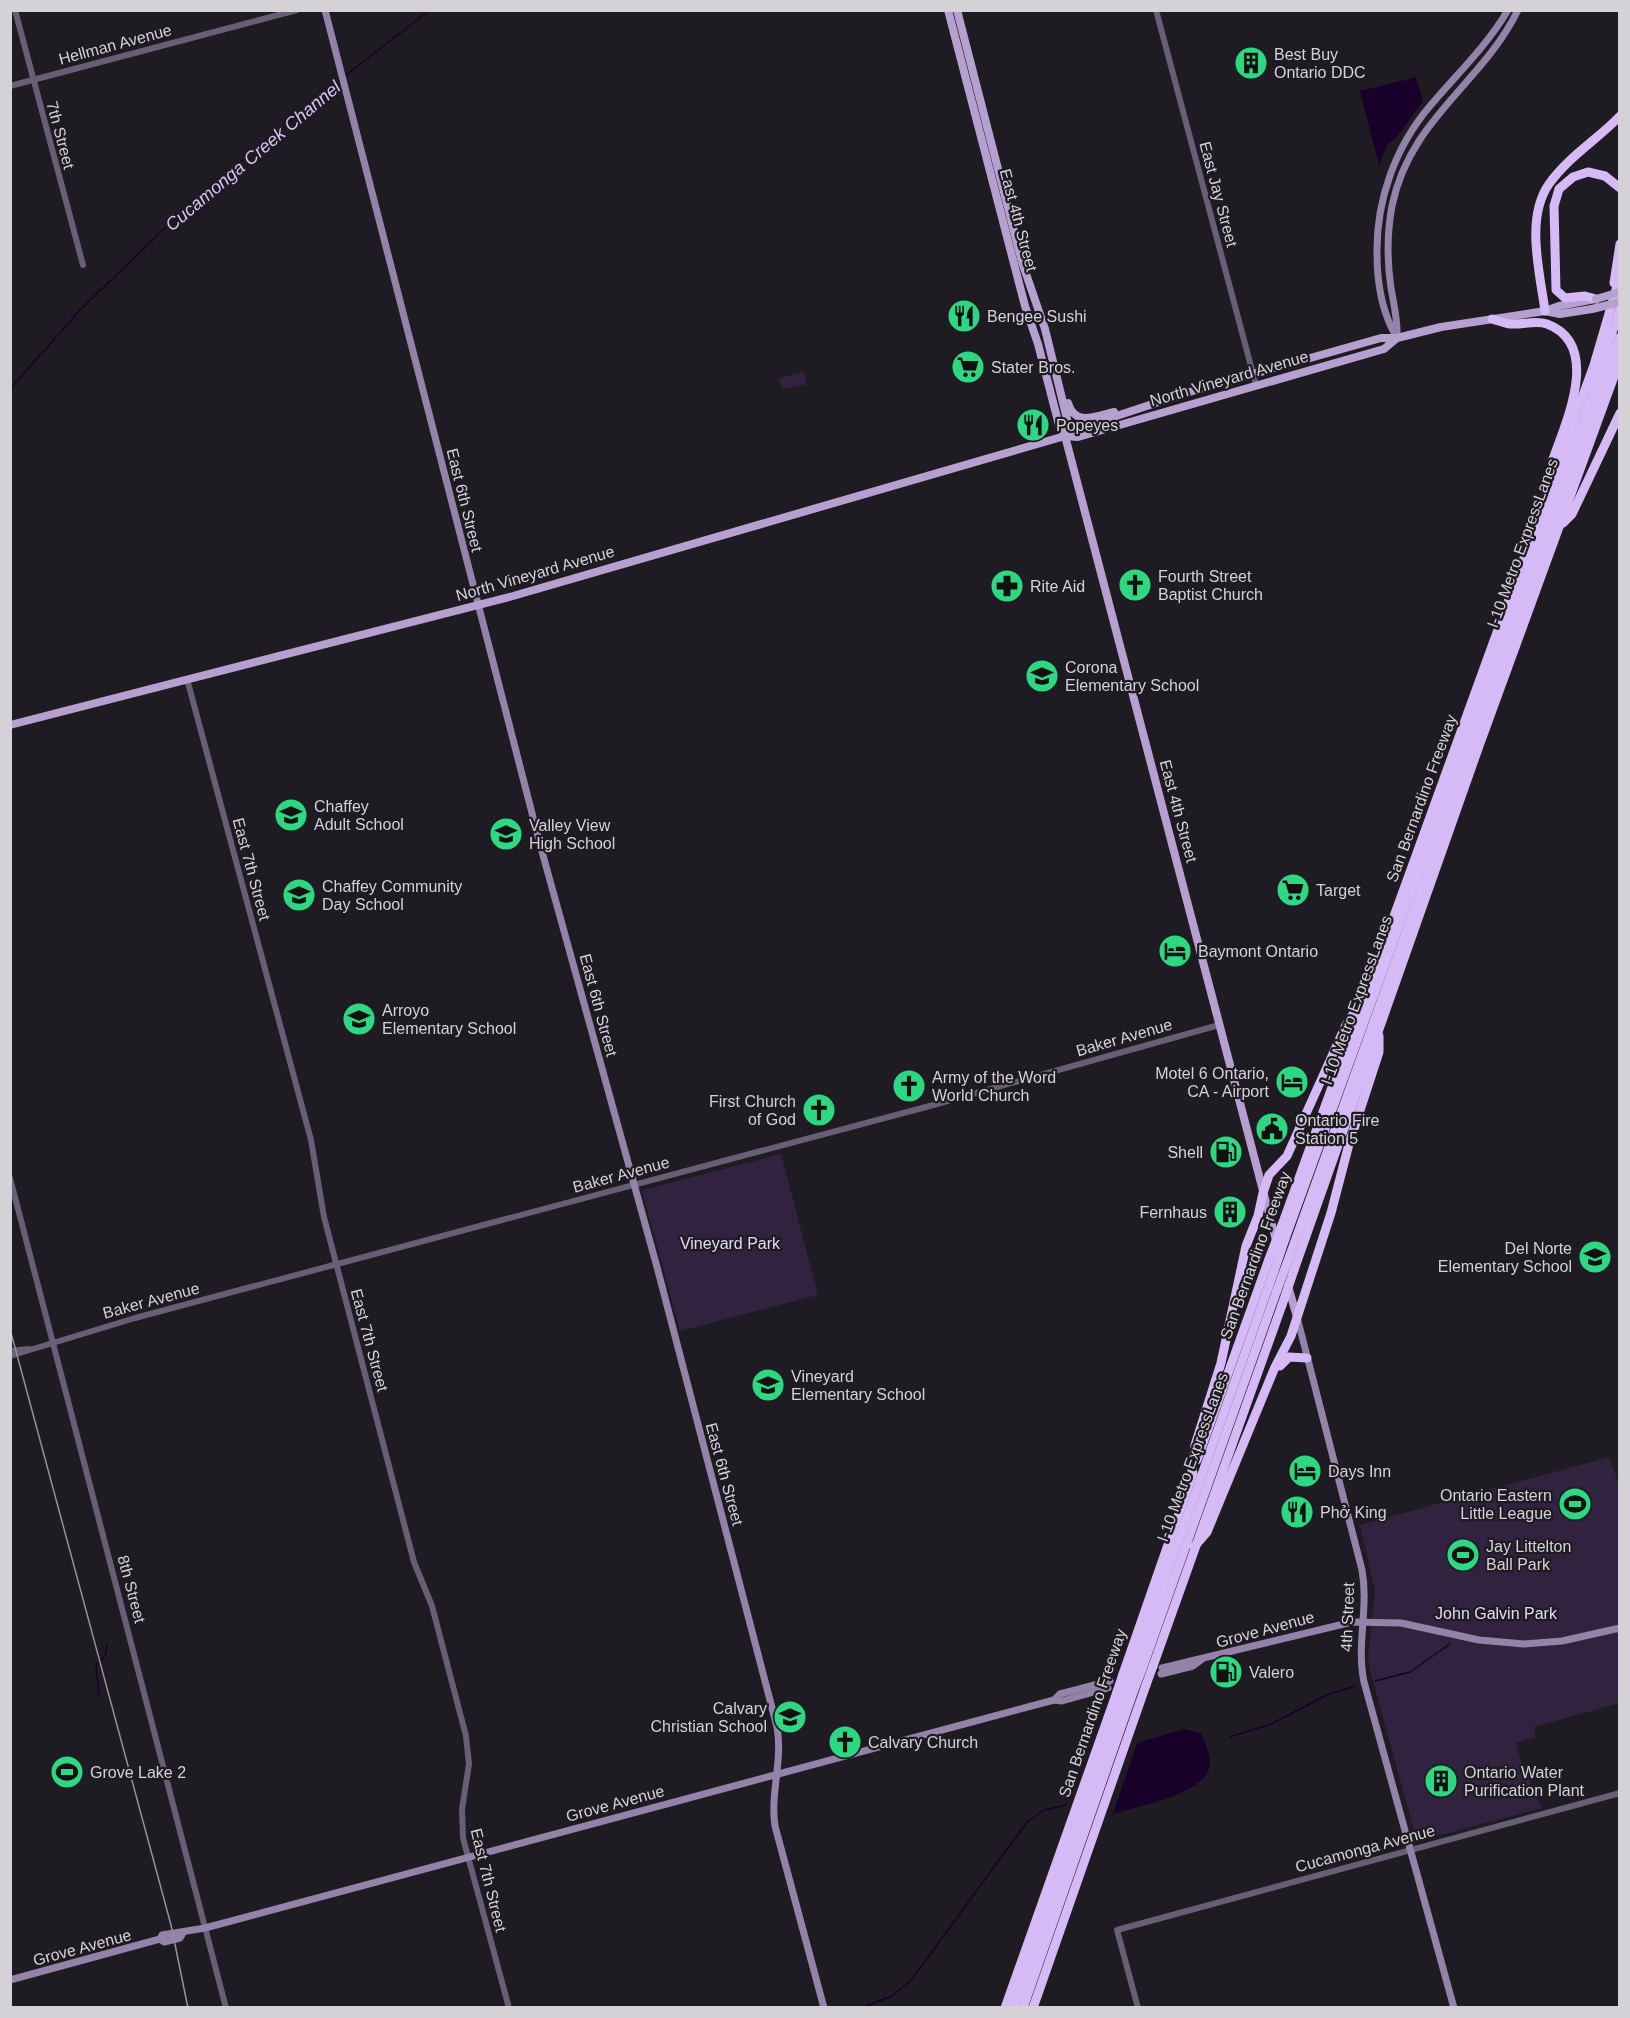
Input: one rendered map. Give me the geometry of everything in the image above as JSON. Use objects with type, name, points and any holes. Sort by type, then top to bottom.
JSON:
[{"type":"highway","points":[[1545,311],[1537,227],[1543,195],[1555,176],[1620,116]]},
{"type":"highway","points":[[1594,304],[1585,296],[1565,298],[1556,290],[1555,202],[1564,184],[1573,177],[1585,173],[1605,176],[1620,188]]},
{"type":"highway","points":[[1615,310],[1620,244]]},
{"type":"highway","name":"San Bernardino Freeway","points":[[1005,2007],[1119,1688],[1132,1672],[1191,1478],[1541,508],[1615,310],[1620,276]]},
{"type":"highway","name":"I-10 Metro ExpressLanes","points":[[1132,1672],[1285,1239],[1593,393],[1615,310]]},
{"type":"highway","points":[[1492,319],[1512,324],[1536,322],[1548,325],[1564,335],[1576,357],[1578,370],[1575,389],[1546,479],[1541,508]]},
{"type":"highway","name":"I-10 Metro ExpressLanes","points":[[1014,2007],[1036,1946],[1119,1688],[1132,1672],[1290,1255],[1620,337]]},
{"type":"highway","points":[[1033,2007],[1146,1685],[1158,1669],[1194,1547],[1491,713],[1562,525],[1620,360]]},
{"type":"highway","points":[[1562,525],[1572,514],[1620,413]]},
{"type":"highway","points":[[1191,1478],[1196,1445],[1219,1374],[1246,1246],[1258,1216],[1269,1175],[1277,1170],[1287,1156],[1351,1013],[1365,996]]},
{"type":"highway","points":[[1194,1547],[1207,1532],[1297,1317],[1379,1052],[1379,1029]]},
{"type":"highway","points":[[1271,1381],[1287,1358],[1294,1355],[1307,1358]]},
{"type":"highway","name":"I-10 Metro ExpressLanes","points":[[1023,2007],[1119,1688]]},
{"type":"highway","points":[[1005,2007],[1036,1946]]},
{"type":"main road","name":"East 6th Street","points":[[325,10],[541,848],[777,1727],[778,1774],[773,1809],[775,1826],[824,2007]]},
{"type":"main road","name":"East 4th Street","points":[[948,10],[1025,306],[1038,344],[1059,426],[1065,436],[1263,1193]]},
{"type":"main road","name":"East 4th Street","points":[[957,10],[1022,262],[1047,337],[1068,423],[1065,436]]},
{"type":"main road","points":[[1397,338],[1388,322],[1377,272],[1378,232],[1386,190],[1404,141],[1430,105],[1492,36],[1508,10]]},
{"type":"main road","points":[[1397,338],[1398,321],[1388,252],[1389,229],[1398,183],[1420,137],[1438,112],[1489,56],[1518,10]]},
{"type":"main road","name":"North Vineyard Avenue","points":[[10,725],[479,605],[1065,436],[1080,428],[1186,393],[1381,338],[1397,338],[1441,327],[1545,311],[1560,314],[1594,304],[1620,292]]},
{"type":"main road","name":"North Vineyard Avenue","points":[[1594,304],[1620,302]]},
{"type":"main road","points":[[1047,337],[1053,346],[1070,410],[1075,417],[1081,419],[1117,411],[1127,414]]},
{"type":"main road","name":"North Vineyard Avenue","points":[[1065,436],[1078,437],[1384,349],[1397,338]]},
{"type":"main road","points":[[1142,419],[1148,412],[1178,401],[1186,393]]},
{"type":"main road","name":"4th Street","points":[[1263,1193],[1362,1570],[1365,1591],[1360,1651],[1365,1685],[1454,2007]]},
{"type":"main road","name":"Grove Avenue","points":[[1158,1669],[1329,1626],[1362,1621],[1404,1623],[1479,1640],[1524,1644],[1562,1641],[1620,1628]]},
{"type":"main road","name":"Grove Avenue","points":[[10,1980],[160,1939],[164,1942],[180,1938],[183,1933],[1054,1700],[1060,1694],[1119,1688]]},
{"type":"street","name":"7th Street","points":[[15,10],[83,265]]},
{"type":"street","name":"Hellman Avenue","points":[[10,86],[297,10]]},
{"type":"street","name":"East Jay Street","points":[[1156,10],[1256,385]]},
{"type":"street","name":"East 7th Street","points":[[187,679],[317,1162],[319,1193],[336,1264],[414,1562],[432,1606],[466,1736],[469,1764],[461,1822],[468,1857],[509,2007]]},
{"type":"street","name":"Baker Avenue","points":[[10,1356],[336,1264],[926,1107],[1219,1025]]},
{"type":"street","name":"8th Street","points":[[10,1178],[226,2007]]},
{"type":"street","name":"Baker Avenue","points":[[10,1352],[29,1349]]},
{"type":"street","name":"Cucamonga Avenue","points":[[1138,2007],[1117,1930],[1620,1793]]},
{"type":"green space","points":[[804,372],[807,384],[782,390],[779,378]]},
{"type":"green space","name":"Vineyard Park","points":[[781,1154],[818,1295],[680,1331],[642,1190]]},
{"type":"green space","name":"John Galvin Park","points":[[1609,1457],[1620,1487],[1619,1703],[1534,1727],[1536,1737],[1516,1743],[1521,1762],[1542,1808],[1417,1841],[1370,1670],[1368,1656],[1375,1592],[1360,1525]]},
{"type":"shaded area","points":[[1416,77],[1423,101],[1396,138],[1387,145],[1379,165],[1360,91]]},
{"type":"shaded area","points":[[1184,1729],[1201,1733],[1210,1761],[1206,1775],[1184,1792],[1113,1814],[1137,1743]]},
{"type":"waterway","name":"Cucamonga Creek Channel","points":[[346,75],[430,10]]},
{"type":"waterway","name":"Cucamonga Creek Channel","points":[[10,389],[80,310],[193,201],[340,80]]},
{"type":"waterway","points":[[1375,1681],[1410,1672],[1450,1644]]},
{"type":"waterway","points":[[99,1697],[96,1665],[105,1656],[107,1645]]},
{"type":"waterway","points":[[1230,1737],[1271,1724],[1327,1695],[1355,1686]]},
{"type":"waterway","points":[[861,2008],[892,1996],[912,1979],[1027,1822],[1044,1810],[1066,1805]]},
{"type":"railway","points":[[10,1329],[171,1925],[188,2008]]},
{"type":"place","name":"Best Buy Ontario DDC","points":[[1251,63]]},
{"type":"place","name":"Bengee Sushi","points":[[964,316]]},
{"type":"place","name":"Stater Bros.","points":[[968,367]]},
{"type":"place","name":"Popeyes","points":[[1033,425]]},
{"type":"place","name":"Fourth Street Baptist Church","points":[[1135,585]]},
{"type":"place","name":"Rite Aid","points":[[1007,586]]},
{"type":"place","name":"Corona Elementary School","points":[[1042,676]]},
{"type":"place","name":"Chaffey Adult School","points":[[291,815]]},
{"type":"place","name":"Valley View High School","points":[[506,834]]},
{"type":"place","name":"Target","points":[[1293,890]]},
{"type":"place","name":"Chaffey Community Day School","points":[[299,895]]},
{"type":"place","name":"Baymont Ontario","points":[[1175,951]]},
{"type":"place","name":"Arroyo Elementary School","points":[[359,1019]]},
{"type":"place","name":"Motel 6 Ontario, CA - Airport","points":[[1292,1082]]},
{"type":"place","name":"Army of the Word World Church","points":[[909,1086]]},
{"type":"place","name":"First Church of God","points":[[819,1110]]},
{"type":"place","name":"Ontario Fire Station 5","points":[[1272,1129]]},
{"type":"place","name":"Shell","points":[[1226,1152]]},
{"type":"place","name":"Fernhaus","points":[[1230,1212]]},
{"type":"place","name":"Del Norte Elementary School","points":[[1595,1257]]},
{"type":"place","name":"Vineyard Elementary School","points":[[768,1385]]},
{"type":"place","name":"Days Inn","points":[[1305,1471]]},
{"type":"place","name":"Ontario Eastern Little League","points":[[1575,1504]]},
{"type":"place","name":"Phở King","points":[[1297,1512]]},
{"type":"place","name":"Jay Littelton Ball Park","points":[[1463,1555]]},
{"type":"place","name":"Valero","points":[[1226,1672]]},
{"type":"place","name":"Calvary Christian School","points":[[790,1717]]},
{"type":"place","name":"Calvary Church","points":[[845,1742]]},
{"type":"place","name":"Grove Lake 2","points":[[67,1772]]},
{"type":"place","name":"Ontario Water Purification Plant","points":[[1441,1781]]}]
